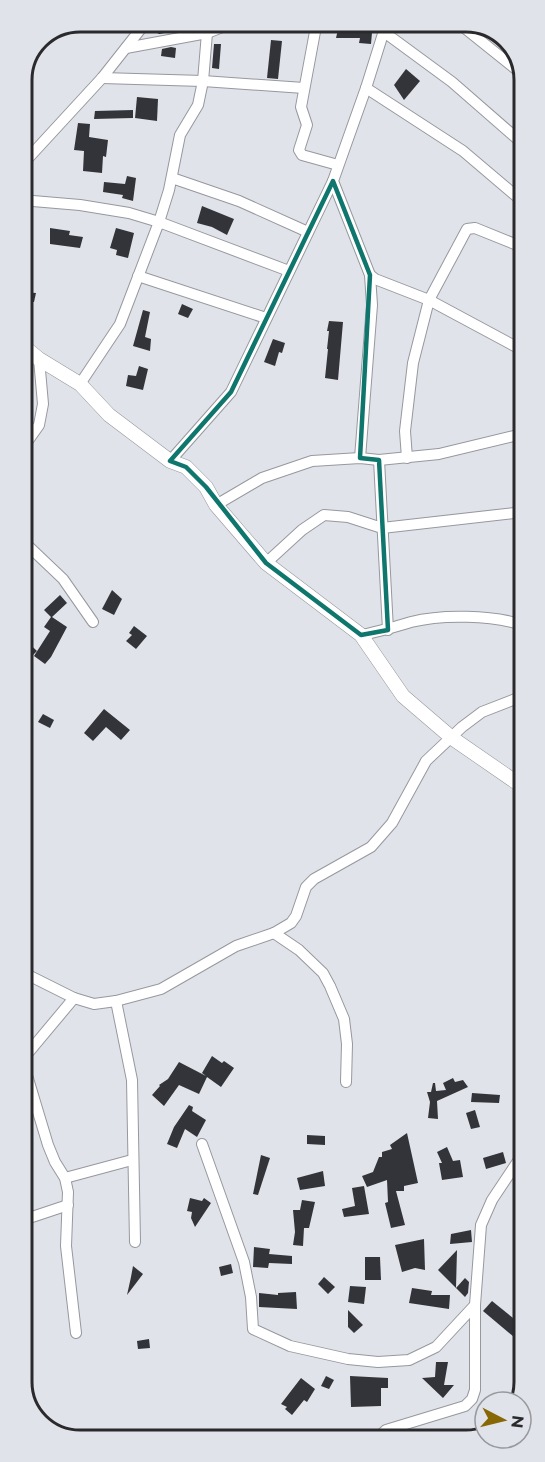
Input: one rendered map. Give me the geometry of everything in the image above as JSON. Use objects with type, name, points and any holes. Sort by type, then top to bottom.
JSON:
[{"type":"street","points":[[32,154],[102,78],[138,32]]},
{"type":"street","points":[[315,32],[301,107],[307,125],[300,152],[302,155],[338,165]]},
{"type":"street","points":[[170,461],[231,392],[333,181],[383,32]]},
{"type":"street","points":[[391,32],[514,136]]},
{"type":"street","points":[[470,32],[511,65]]},
{"type":"street","points":[[80,384],[120,324],[159,222],[172,178],[180,135],[197,108],[203,81],[207,33],[126,48]]},
{"type":"street","points":[[102,78],[203,81],[304,88]]},
{"type":"street","points":[[366,88],[463,152],[514,194]]},
{"type":"street","points":[[172,178],[238,201],[308,232]]},
{"type":"street","points":[[333,181],[370,275],[372,304],[360,458]]},
{"type":"street","points":[[32,201],[80,205],[129,213],[289,271]]},
{"type":"street","points":[[407,458],[405,431],[413,363],[429,300],[467,229],[475,228],[514,244]]},
{"type":"street","points":[[370,275],[429,300],[514,346]]},
{"type":"street","points":[[138,276],[266,318]]},
{"type":"street","points":[[32,354],[80,384],[109,415],[170,461],[186,467],[206,487],[216,505],[266,563],[361,635],[403,696],[452,738],[514,781]]},
{"type":"street","points":[[32,435],[39,425],[43,404],[39,359]]},
{"type":"street","points":[[216,505],[262,478],[312,461],[407,458],[459,450],[514,436]]},
{"type":"street","points":[[379,460],[388,630]]},
{"type":"street","points":[[266,563],[302,530],[324,515],[348,517],[382,528],[514,513]]},
{"type":"street","points":[[32,550],[63,579],[93,622]]},
{"type":"street","points":[[361,635],[413,622],[459,617],[503,618],[514,622]]},
{"type":"street","points":[[32,977],[74,998],[94,1004],[116,1001],[161,989],[236,946],[274,933],[291,923],[296,916],[306,887],[314,879],[371,847],[392,823],[426,761],[462,727],[482,712],[514,700]]},
{"type":"street","points":[[274,933],[299,950],[323,973],[330,986],[344,1019],[347,1044],[346,1082]]},
{"type":"street","points":[[32,1049],[74,998]]},
{"type":"street","points":[[116,1001],[132,1080],[135,1242]]},
{"type":"street","points":[[32,1091],[48,1145],[65,1178],[68,1192],[66,1246],[76,1333]]},
{"type":"street","points":[[202,1144],[244,1262],[254,1329],[290,1346],[348,1359],[378,1362],[409,1360],[436,1347],[475,1305]]},
{"type":"street","points":[[65,1178],[132,1160]]},
{"type":"street","points":[[386,1430],[465,1406],[472,1399],[475,1390],[475,1305],[481,1225],[492,1200],[514,1167]]},
{"type":"street","points":[[32,1217],[68,1205]]},
{"type":"highlighted area","points":[[333,181],[370,275],[360,458],[379,460],[388,630],[361,635],[266,563],[206,487],[186,467],[170,461],[231,392]]},
{"type":"building","points":[[337,32],[372,32],[371,44],[359,43],[360,38],[336,38]]},
{"type":"building","points":[[271,40],[282,41],[278,79],[267,78]]},
{"type":"building","points":[[214,44],[221,44],[219,69],[212,68]]},
{"type":"building","points":[[176,48],[175,58],[161,56],[162,49]]},
{"type":"building","points":[[406,69],[420,81],[404,100],[394,85]]},
{"type":"building","points":[[137,97],[158,99],[157,121],[135,118]]},
{"type":"building","points":[[133,110],[133,118],[94,119],[95,111]]},
{"type":"building","points":[[78,123],[90,124],[89,137],[108,140],[106,157],[103,156],[102,173],[83,171],[84,151],[74,150]]},
{"type":"building","points":[[127,176],[136,178],[133,201],[122,198],[123,195],[103,192],[104,182],[125,184]]},
{"type":"building","points":[[202,206],[234,219],[227,235],[212,227],[197,223]]},
{"type":"building","points":[[50,228],[70,231],[69,235],[83,237],[80,248],[50,244]]},
{"type":"building","points":[[116,228],[134,233],[128,258],[116,255],[117,250],[110,248]]},
{"type":"building","points":[[32,293],[36,293],[34,302],[32,302]]},
{"type":"building","points":[[182,304],[193,309],[188,318],[178,314]]},
{"type":"building","points":[[143,310],[150,312],[145,337],[151,339],[150,351],[133,346]]},
{"type":"building","points":[[329,321],[343,322],[338,380],[325,378]]},
{"type":"building","points":[[273,339],[285,343],[282,353],[279,352],[275,366],[264,362]]},
{"type":"building","points":[[139,366],[148,369],[143,390],[126,386],[128,375],[136,376]]},
{"type":"building","points":[[112,590],[122,599],[114,615],[102,609]]},
{"type":"building","points":[[60,595],[67,603],[52,617],[67,627],[45,664],[34,656],[50,631],[44,627],[51,617],[44,610]]},
{"type":"building","points":[[134,626],[147,636],[136,649],[126,641],[132,635],[129,633]]},
{"type":"building","points":[[32,646],[37,651],[32,656]]},
{"type":"building","points":[[104,709],[130,730],[121,740],[106,727],[93,741],[84,733]]},
{"type":"building","points":[[43,714],[54,720],[50,728],[38,722]]},
{"type":"building","points":[[212,1056],[234,1068],[221,1087],[207,1077],[199,1094],[179,1085],[164,1106],[152,1095],[159,1085],[168,1079],[179,1062],[206,1076],[202,1073]]},
{"type":"building","points":[[453,1078],[455,1082],[463,1080],[468,1087],[437,1101],[438,1119],[428,1118],[430,1102],[427,1092],[431,1092],[433,1083],[435,1083],[436,1091],[446,1090],[443,1083]]},
{"type":"building","points":[[472,1093],[500,1095],[499,1103],[471,1102]]},
{"type":"building","points":[[189,1105],[193,1107],[192,1111],[206,1120],[197,1137],[185,1129],[177,1148],[167,1144],[174,1127]]},
{"type":"building","points":[[475,1110],[480,1127],[471,1129],[466,1113]]},
{"type":"building","points":[[407,1133],[418,1183],[404,1186],[404,1191],[396,1191],[405,1225],[391,1228],[385,1203],[388,1202],[387,1180],[367,1187],[362,1176],[373,1172],[379,1157],[382,1157],[382,1152],[392,1149],[390,1145]]},
{"type":"building","points":[[307,1135],[325,1136],[325,1145],[307,1144]]},
{"type":"building","points":[[447,1147],[453,1161],[460,1160],[463,1177],[442,1180],[439,1163],[442,1163],[437,1152]]},
{"type":"building","points":[[503,1152],[506,1163],[486,1169],[483,1158]]},
{"type":"building","points":[[261,1155],[270,1158],[258,1195],[253,1194]]},
{"type":"building","points":[[323,1171],[325,1186],[300,1190],[297,1178]]},
{"type":"building","points":[[364,1186],[369,1214],[344,1217],[342,1209],[355,1206],[352,1188]]},
{"type":"building","points":[[190,1198],[202,1201],[204,1198],[211,1203],[195,1227],[191,1218],[192,1212],[187,1211]]},
{"type":"building","points":[[302,1200],[315,1202],[309,1228],[304,1228],[303,1246],[293,1245],[295,1232],[293,1210],[300,1210]]},
{"type":"building","points":[[471,1230],[472,1242],[450,1244],[451,1234]]},
{"type":"building","points":[[424,1239],[425,1270],[415,1268],[402,1272],[395,1245]]},
{"type":"building","points":[[254,1247],[270,1249],[269,1254],[292,1256],[292,1264],[269,1263],[268,1268],[253,1267]]},
{"type":"building","points":[[457,1250],[456,1288],[438,1270]]},
{"type":"building","points":[[365,1257],[380,1257],[381,1280],[365,1280]]},
{"type":"building","points":[[231,1264],[233,1273],[221,1276],[219,1267]]},
{"type":"building","points":[[133,1266],[143,1274],[127,1295],[131,1277]]},
{"type":"building","points":[[324,1277],[335,1287],[328,1294],[318,1284]]},
{"type":"building","points":[[465,1278],[469,1282],[468,1293],[465,1297],[456,1288]]},
{"type":"building","points":[[350,1286],[366,1287],[364,1304],[348,1302]]},
{"type":"building","points":[[412,1288],[432,1291],[431,1295],[450,1295],[449,1309],[409,1303]]},
{"type":"building","points":[[296,1292],[297,1309],[259,1307],[259,1293],[278,1295],[278,1293]]},
{"type":"building","points":[[492,1301],[514,1319],[514,1337],[483,1311]]},
{"type":"building","points":[[348,1310],[363,1325],[354,1333],[348,1327]]},
{"type":"building","points":[[149,1339],[150,1348],[138,1349],[137,1341]]},
{"type":"building","points":[[436,1362],[448,1362],[444,1385],[454,1385],[443,1398],[422,1378],[435,1377]]},
{"type":"building","points":[[326,1376],[334,1380],[329,1389],[321,1386]]},
{"type":"building","points":[[350,1376],[388,1378],[388,1388],[381,1388],[381,1406],[351,1407]]},
{"type":"building","points":[[301,1378],[315,1389],[307,1402],[304,1400],[292,1415],[285,1409],[287,1407],[281,1404]]}]
